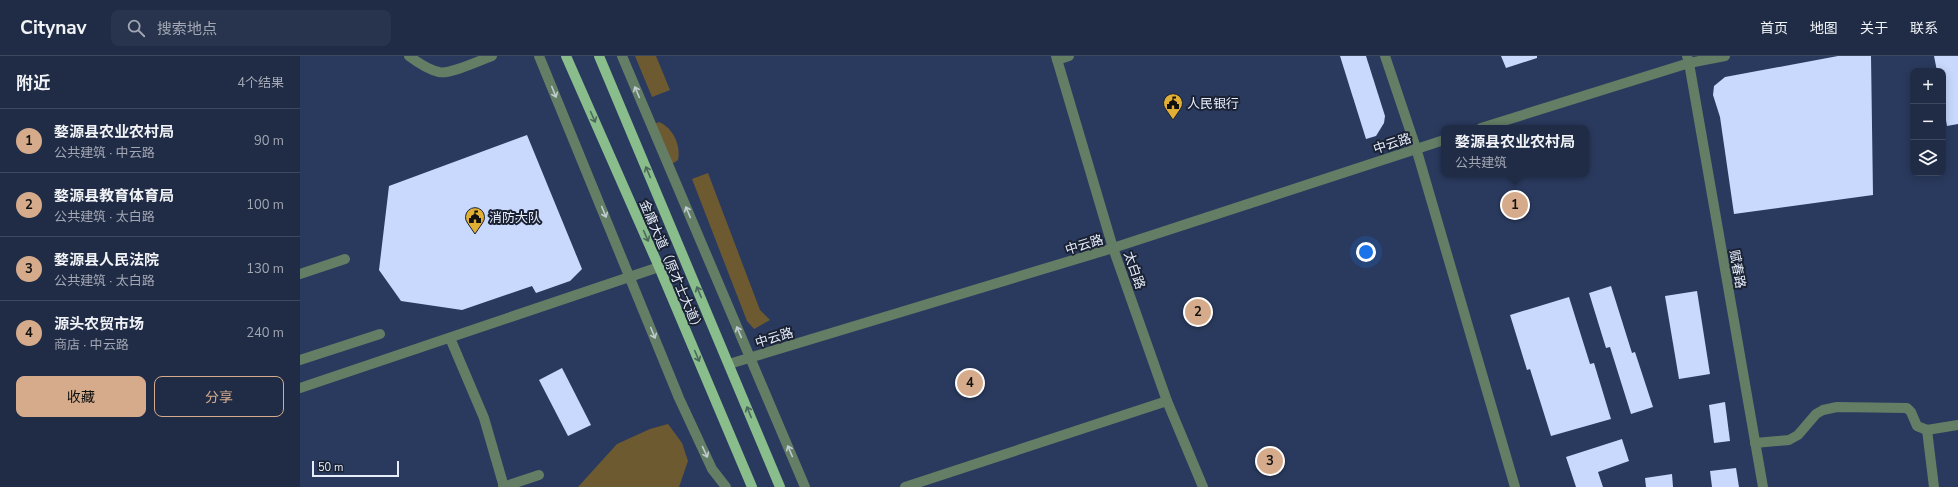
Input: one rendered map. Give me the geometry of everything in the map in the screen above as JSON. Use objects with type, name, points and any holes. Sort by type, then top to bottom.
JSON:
[{"type":"main road","name":"金庸大道（原才士大道）","points":[[566,56],[659,267],[751,487]]},
{"type":"main road","name":"金庸大道（原才士大道）","points":[[599,56],[730,364],[780,487]]},
{"type":"street","points":[[409,56],[440,73],[466,67],[492,56]]},
{"type":"street","points":[[539,56],[679,398],[712,469],[726,487]]},
{"type":"street","points":[[622,56],[805,487]]},
{"type":"street","points":[[1057,58],[1069,56]]},
{"type":"street","points":[[1385,56],[1416,148],[1515,487]]},
{"type":"street","points":[[1490,125],[1688,59],[1726,56]]},
{"type":"street","name":"太白路","points":[[1057,58],[1114,248],[1166,401],[1203,487]]},
{"type":"street","name":"赋春路","points":[[1688,59],[1763,487]]},
{"type":"street","name":"中云路","points":[[730,364],[1114,248],[1441,141]]},
{"type":"street","points":[[300,274],[345,259]]},
{"type":"street","points":[[300,388],[659,267]]},
{"type":"street","points":[[300,360],[380,334]]},
{"type":"street","points":[[450,338],[484,418],[504,487],[539,475]]},
{"type":"street","points":[[905,487],[1166,401]]},
{"type":"street","points":[[1755,443],[1789,440],[1798,435],[1816,414],[1837,407],[1907,408],[1911,412],[1917,426],[1926,430],[1958,425]]},
{"type":"street","points":[[1926,430],[1934,487]]},
{"type":"shaded area","points":[[635,56],[656,56],[670,90],[652,97]]},
{"type":"shaded area","points":[[659,122],[668,128],[677,143],[679,154],[678,160],[672,164],[654,124]]},
{"type":"shaded area","points":[[708,173],[760,310],[770,320],[754,329],[747,321],[692,179]]},
{"type":"shaded area","points":[[668,424],[682,443],[688,461],[679,487],[578,487],[617,444],[650,429]]},
{"type":"building","points":[[1340,56],[1366,56],[1385,116],[1384,123],[1376,136],[1366,139]]},
{"type":"building","points":[[1501,56],[1537,56],[1537,58],[1506,68]]},
{"type":"building","points":[[1838,56],[1871,56],[1873,195],[1734,214],[1720,117],[1713,95],[1714,86],[1725,77]]},
{"type":"building","points":[[1934,56],[1958,56],[1958,124],[1947,126],[1946,68],[1936,68]]},
{"type":"building","name":"消防大队","points":[[527,135],[582,269],[570,281],[536,293],[532,286],[462,310],[401,301],[379,270],[389,186]]},
{"type":"building","points":[[1611,286],[1632,353],[1635,352],[1653,407],[1631,414],[1610,347],[1606,348],[1589,293]]},
{"type":"building","points":[[1697,291],[1710,374],[1679,379],[1665,296]]},
{"type":"building","points":[[1569,297],[1590,364],[1594,363],[1611,419],[1551,436],[1530,369],[1527,370],[1510,315]]},
{"type":"building","points":[[562,368],[591,425],[568,436],[539,380]]},
{"type":"building","points":[[1725,402],[1730,441],[1714,443],[1709,405]]},
{"type":"building","points":[[1622,439],[1629,461],[1598,472],[1603,487],[1576,487],[1566,457]]},
{"type":"building","points":[[1736,468],[1739,487],[1712,487],[1710,471]]},
{"type":"building","points":[[1672,474],[1673,487],[1646,487],[1645,478]]},
{"type":"place","name":"人民银行","points":[[1173,120]]},
{"type":"place","name":"婺源县农业农村局","points":[[1515,205]]},
{"type":"place","name":"消防大队","points":[[475,234]]},
{"type":"place","name":"婺源县教育体育局","points":[[1198,312]]},
{"type":"place","name":"源头农贸市场","points":[[970,383]]},
{"type":"place","name":"婺源县人民法院","points":[[1270,461]]}]
